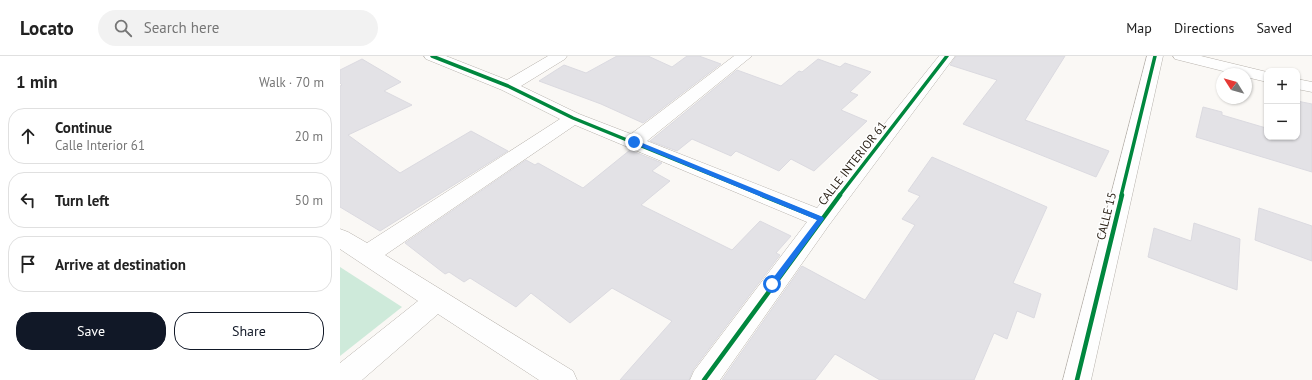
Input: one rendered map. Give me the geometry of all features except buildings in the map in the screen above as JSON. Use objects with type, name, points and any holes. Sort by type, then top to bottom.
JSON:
[{"type":"street","points":[[432,56],[508,86],[573,118],[821,219]]},
{"type":"street","points":[[508,86],[559,56]]},
{"type":"street","points":[[634,142],[744,56]]},
{"type":"street","name":"CALLE INTERIOR 61","points":[[704,380],[821,219],[947,56]]},
{"type":"street","name":"CALLE 15","points":[[1077,380],[1155,56]]},
{"type":"street","points":[[1181,56],[1264,76]]},
{"type":"street","points":[[1300,85],[1312,88]]},
{"type":"street","points":[[367,255],[573,118]]},
{"type":"street","points":[[340,238],[563,380]]},
{"type":"street","points":[[341,380],[437,300]]},
{"type":"green space","points":[[340,267],[402,307],[340,356]]},
{"type":"cycle path","points":[[432,56],[508,86],[573,118],[821,219]]},
{"type":"cycle path","points":[[704,380],[821,219],[947,56]]},
{"type":"cycle path","points":[[1077,380],[1155,56]]},
{"type":"route","points":[[634,142],[821,219],[772,284]]}]
